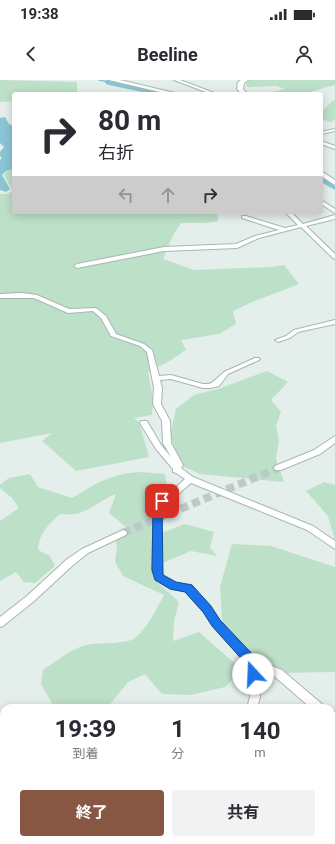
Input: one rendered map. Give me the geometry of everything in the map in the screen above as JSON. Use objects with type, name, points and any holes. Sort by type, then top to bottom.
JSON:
[{"type":"street","points":[[115,80],[167,92]]},
{"type":"street","points":[[176,80],[209,92]]},
{"type":"street","points":[[244,92],[240,89],[242,82],[245,80]]},
{"type":"street","points":[[323,133],[335,130]]},
{"type":"street","points":[[323,143],[335,148]]},
{"type":"street","points":[[323,174],[335,183]]},
{"type":"street","points":[[323,203],[335,211]]},
{"type":"street","points":[[290,214],[335,257]]},
{"type":"street","points":[[244,217],[284,230]]},
{"type":"street","points":[[77,266],[164,249],[237,246],[257,237],[335,217]]},
{"type":"street","points":[[0,296],[35,296],[64,310],[77,311],[90,308],[97,310],[104,316],[113,335],[142,345],[150,351],[158,388],[157,404],[166,421],[167,443],[179,465],[176,470]]},
{"type":"street","points":[[278,340],[288,338],[296,331],[335,322]]},
{"type":"street","points":[[156,378],[171,378],[203,386],[210,386],[216,384],[226,373],[257,359]]},
{"type":"street","points":[[144,423],[156,445],[176,470],[190,479],[310,528],[335,546]]},
{"type":"street","points":[[278,468],[317,452],[335,440]]},
{"type":"street","points":[[190,479],[158,506],[157,570],[159,577],[174,586],[188,588],[207,609],[216,623],[252,663],[278,673],[314,704]]},
{"type":"street","points":[[0,623],[85,551],[123,533]]},
{"type":"street","points":[[252,663],[255,698],[253,704]]},
{"type":"green space","points":[[0,80],[77,82],[77,92],[12,92],[12,101],[0,102]]},
{"type":"green space","points":[[249,80],[335,80],[335,85],[309,92],[273,92],[285,89],[277,86],[247,87],[246,83]]},
{"type":"green space","points":[[335,100],[335,119],[331,122],[323,120],[323,110]]},
{"type":"green space","points":[[12,170],[12,189],[4,175],[6,172]]},
{"type":"green space","points":[[12,192],[12,214],[216,214],[218,216],[218,221],[205,223],[181,223],[173,235],[163,259],[194,270],[270,267],[284,265],[299,284],[233,311],[236,324],[219,334],[181,340],[186,350],[148,372],[153,399],[152,415],[134,418],[139,422],[149,457],[76,471],[42,441],[52,433],[0,443],[0,194],[7,194]]},
{"type":"green space","points":[[267,371],[288,382],[271,400],[281,412],[276,426],[279,440],[276,459],[284,482],[200,474],[182,466],[170,436],[176,409],[194,395],[218,389]]},
{"type":"green space","points":[[140,472],[165,474],[167,486],[148,505],[156,535],[185,524],[214,532],[210,547],[217,556],[191,551],[153,567],[157,582],[179,602],[174,621],[173,641],[199,632],[242,670],[225,687],[190,695],[162,694],[145,674],[128,682],[110,704],[52,704],[41,684],[43,670],[66,654],[85,645],[114,643],[135,638],[148,624],[164,595],[123,576],[115,562],[117,548],[115,537],[126,527],[109,513],[116,494],[81,512],[74,514],[60,514],[48,526],[42,534],[38,550],[50,556],[55,566],[35,583],[24,582],[16,572],[0,581],[0,521],[19,508],[12,498],[0,488],[0,485],[9,478],[30,474],[38,487],[72,498],[104,480],[129,473]]},
{"type":"green space","points":[[324,482],[335,485],[335,540],[328,516],[306,491]]},
{"type":"green space","points":[[232,544],[271,546],[335,567],[335,672],[278,673],[253,663],[223,631],[220,587]]},
{"type":"water","points":[[5,117],[9,124],[12,125],[12,170],[6,171],[2,175],[10,189],[6,192],[0,190],[0,160],[2,158],[0,156],[0,152],[4,147],[0,143],[0,118]]},
{"type":"waterway","points":[[99,80],[109,82],[114,80]]},
{"type":"waterway","points":[[109,82],[155,92]]},
{"type":"waterway","points":[[323,178],[335,187]]},
{"type":"tunnel","points":[[123,533],[278,468]]},
{"type":"route","points":[[162,501],[158,506],[157,570],[159,577],[174,586],[188,588],[207,609],[216,623],[252,663],[253,674]]}]
